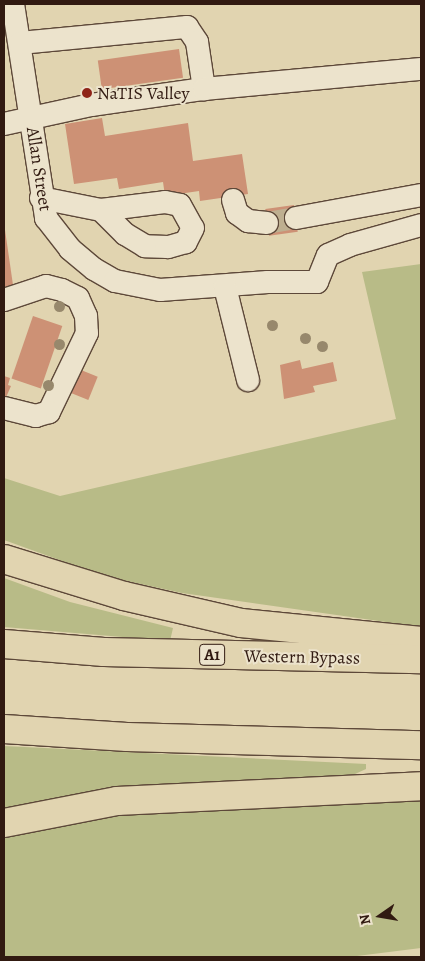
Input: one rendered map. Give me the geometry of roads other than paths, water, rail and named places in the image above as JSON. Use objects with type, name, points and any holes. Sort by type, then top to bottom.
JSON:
[{"type":"highway","points":[[4,559],[124,596],[240,623],[421,641]]},
{"type":"highway","name":"Western Bypass","points":[[4,644],[104,652],[421,659]]},
{"type":"highway","points":[[4,729],[127,737],[421,745]]},
{"type":"highway","points":[[4,823],[117,801],[421,786]]},
{"type":"street","name":"Allan Street","points":[[13,4],[32,117],[41,198],[46,218],[70,249],[94,269],[115,281],[160,290],[225,287],[268,282],[316,282],[328,255],[350,245],[421,225]]},
{"type":"street","points":[[20,43],[187,27],[196,42],[204,89]]},
{"type":"street","points":[[4,124],[32,117],[204,89],[421,69]]},
{"type":"street","points":[[296,218],[421,194]]},
{"type":"street","points":[[41,198],[101,210]]},
{"type":"street","points":[[233,200],[237,213],[248,221],[267,223]]},
{"type":"street","points":[[4,300],[46,286],[62,290],[78,298],[86,316],[87,333],[49,412],[36,416],[4,408]]},
{"type":"street","points":[[225,287],[248,380]]},
{"type":"tunnel","points":[[267,223],[296,218]]},
{"type":"place","name":"NaTIS Valley","points":[[87,93]]}]
